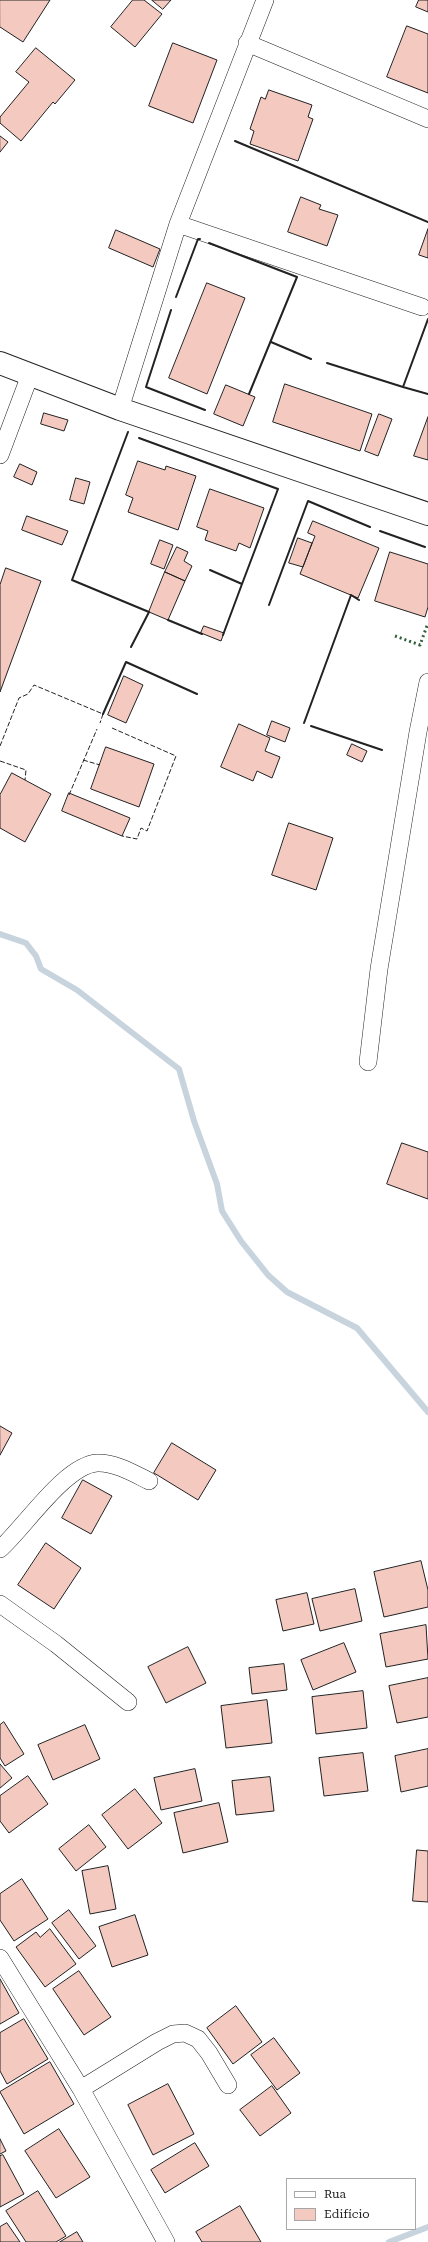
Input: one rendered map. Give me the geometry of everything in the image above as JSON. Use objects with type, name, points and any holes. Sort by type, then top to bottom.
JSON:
[{"type":"street","points":[[120,409],[178,224],[247,43],[265,0]]},
{"type":"street","points":[[247,43],[428,119]]},
{"type":"street","points":[[178,224],[422,307]]},
{"type":"street","points":[[0,363],[120,409],[428,514]]},
{"type":"street","points":[[0,455],[30,375]]},
{"type":"street","points":[[368,1062],[379,970],[418,732],[428,682]]},
{"type":"street","points":[[0,1549],[56,1488],[71,1474],[88,1464],[106,1464],[149,1481]]},
{"type":"street","points":[[0,1604],[56,1644],[128,1702]]},
{"type":"street","points":[[0,1958],[81,2089],[166,2242]]},
{"type":"street","points":[[81,2089],[173,2034],[185,2034],[198,2039],[228,2085]]},
{"type":"building","points":[[0,0],[50,0],[23,42],[0,27]]},
{"type":"building","points":[[133,0],[144,0],[162,14],[135,47],[111,27]]},
{"type":"building","points":[[152,0],[171,0],[163,9]]},
{"type":"building","points":[[419,0],[428,0],[428,12],[416,7]]},
{"type":"building","points":[[407,26],[428,34],[428,93],[387,77]]},
{"type":"building","points":[[173,43],[217,60],[193,123],[149,106]]},
{"type":"building","points":[[36,48],[75,80],[55,104],[53,102],[21,141],[0,123],[0,117],[29,82],[16,72]]},
{"type":"building","points":[[269,90],[312,105],[308,117],[313,119],[298,161],[250,144],[254,131],[250,129],[261,97],[265,99]]},
{"type":"building","points":[[0,136],[8,142],[0,152]]},
{"type":"building","points":[[301,197],[321,205],[319,209],[338,215],[327,246],[288,232]]},
{"type":"building","points":[[428,229],[428,258],[419,255]]},
{"type":"building","points":[[116,230],[160,249],[153,267],[109,248]]},
{"type":"building","points":[[207,283],[245,298],[207,394],[169,378]]},
{"type":"building","points":[[285,384],[372,414],[360,451],[273,422]]},
{"type":"building","points":[[226,385],[255,397],[243,426],[214,414]]},
{"type":"building","points":[[44,413],[68,420],[64,431],[41,424]]},
{"type":"building","points":[[379,414],[392,419],[378,456],[365,451]]},
{"type":"building","points":[[428,417],[428,460],[414,456]]},
{"type":"building","points":[[138,461],[165,470],[166,466],[196,476],[178,530],[128,512],[133,498],[126,495]]},
{"type":"building","points":[[20,464],[37,472],[32,485],[14,477]]},
{"type":"building","points":[[76,478],[90,482],[84,504],[70,500]]},
{"type":"building","points":[[210,489],[264,508],[250,548],[239,543],[236,551],[205,540],[208,531],[197,527]]},
{"type":"building","points":[[27,516],[68,531],[62,545],[22,530]]},
{"type":"building","points":[[313,521],[379,548],[358,598],[300,574],[315,536],[308,533]]},
{"type":"building","points":[[298,538],[312,543],[303,567],[289,563]]},
{"type":"building","points":[[160,540],[173,545],[164,569],[151,564]]},
{"type":"building","points":[[177,547],[188,552],[184,561],[192,566],[185,581],[165,572]]},
{"type":"building","points":[[390,552],[428,564],[428,607],[425,617],[375,601]]},
{"type":"building","points":[[6,568],[41,581],[0,692],[0,585]]},
{"type":"building","points":[[165,572],[185,581],[168,620],[149,612]]},
{"type":"building","points":[[204,626],[224,633],[221,641],[201,633]]},
{"type":"building","points":[[124,676],[143,685],[126,723],[108,715]]},
{"type":"building","points":[[272,721],[290,728],[285,742],[267,735]]},
{"type":"building","points":[[239,724],[270,738],[265,751],[280,757],[272,778],[257,771],[253,781],[221,767]]},
{"type":"building","points":[[352,744],[367,751],[362,762],[347,755]]},
{"type":"building","points":[[106,747],[154,764],[139,807],[91,789]]},
{"type":"building","points":[[12,773],[51,794],[25,842],[0,828],[0,795]]},
{"type":"building","points":[[69,793],[130,818],[122,836],[62,811]]},
{"type":"building","points":[[289,823],[333,838],[316,890],[272,875]]},
{"type":"building","points":[[402,1143],[428,1152],[428,1199],[387,1184]]},
{"type":"building","points":[[0,1426],[12,1433],[0,1455]]},
{"type":"building","points":[[172,1443],[216,1470],[198,1500],[154,1473]]},
{"type":"building","points":[[83,1480],[112,1496],[91,1534],[62,1518]]},
{"type":"building","points":[[46,1543],[81,1568],[54,1609],[18,1585]]},
{"type":"building","points":[[421,1561],[428,1590],[428,1607],[384,1617],[374,1572]]},
{"type":"building","points":[[355,1589],[362,1621],[320,1631],[312,1599]]},
{"type":"building","points":[[307,1593],[314,1624],[283,1631],[276,1600]]},
{"type":"building","points":[[426,1625],[428,1659],[386,1667],[380,1634]]},
{"type":"building","points":[[344,1643],[356,1672],[313,1690],[301,1660]]},
{"type":"building","points":[[188,1647],[206,1683],[166,1703],[148,1667]]},
{"type":"building","points":[[284,1664],[287,1690],[252,1694],[249,1668]]},
{"type":"building","points":[[428,1678],[428,1717],[397,1723],[389,1686]]},
{"type":"building","points":[[363,1691],[367,1728],[316,1734],[312,1697]]},
{"type":"building","points":[[267,1700],[272,1743],[226,1748],[221,1706]]},
{"type":"building","points":[[4,1722],[24,1754],[5,1766],[0,1758],[0,1725]]},
{"type":"building","points":[[85,1725],[100,1759],[53,1780],[38,1745]]},
{"type":"building","points":[[428,1749],[428,1786],[401,1792],[395,1756]]},
{"type":"building","points":[[363,1753],[368,1791],[324,1796],[319,1758]]},
{"type":"building","points":[[0,1764],[12,1778],[0,1788]]},
{"type":"building","points":[[195,1769],[202,1801],[161,1810],[154,1778]]},
{"type":"building","points":[[28,1776],[48,1804],[9,1833],[0,1821],[0,1796]]},
{"type":"building","points":[[270,1777],[274,1811],[236,1815],[232,1781]]},
{"type":"building","points":[[135,1789],[162,1823],[128,1849],[102,1815]]},
{"type":"building","points":[[219,1803],[228,1842],[183,1853],[174,1813]]},
{"type":"building","points":[[89,1825],[106,1847],[76,1871],[59,1849]]},
{"type":"building","points":[[417,1850],[428,1851],[428,1902],[413,1901]]},
{"type":"building","points":[[108,1866],[116,1909],[90,1914],[82,1871]]},
{"type":"building","points":[[22,1879],[48,1919],[14,1941],[0,1920],[0,1894]]},
{"type":"building","points":[[69,1910],[96,1946],[79,1959],[52,1923]]},
{"type":"building","points":[[135,1915],[148,1955],[112,1967],[99,1927]]},
{"type":"building","points":[[50,1929],[76,1964],[45,1987],[16,1947],[36,1932],[40,1937]]},
{"type":"building","points":[[79,1971],[111,2017],[84,2035],[53,1989]]},
{"type":"building","points":[[0,1979],[19,2013],[0,2024]]},
{"type":"building","points":[[236,2006],[262,2042],[233,2064],[207,2028]]},
{"type":"building","points":[[24,2019],[48,2059],[7,2084],[0,2071],[0,2033]]},
{"type":"building","points":[[274,2038],[300,2073],[277,2090],[251,2055]]},
{"type":"building","points":[[50,2062],[74,2104],[24,2134],[0,2092]]},
{"type":"building","points":[[168,2084],[194,2134],[153,2155],[128,2105]]},
{"type":"building","points":[[272,2086],[291,2113],[260,2136],[240,2110]]},
{"type":"building","points":[[59,2129],[90,2177],[56,2198],[25,2151]]},
{"type":"building","points":[[0,2139],[6,2151],[0,2154]]},
{"type":"building","points":[[195,2143],[209,2166],[165,2193],[151,2170]]},
{"type":"building","points":[[3,2155],[24,2194],[0,2207],[0,2156]]},
{"type":"building","points":[[38,2191],[66,2236],[56,2242],[26,2242],[6,2211]]},
{"type":"building","points":[[240,2206],[261,2242],[202,2242],[196,2232]]},
{"type":"building","points":[[7,2223],[20,2242],[0,2242],[0,2227]]},
{"type":"building","points":[[77,2232],[83,2242],[60,2242]]},
{"type":"waterway","points":[[0,934],[26,943],[36,956],[41,969],[77,990],[179,1069],[194,1121],[217,1184],[222,1211],[241,1241],[268,1275],[287,1292],[357,1328],[428,1412]]},
{"type":"waterway","points":[[389,2242],[428,2227]]},
{"type":"hedge","points":[[395,636],[420,645],[428,623]]},
{"type":"fence","points":[[0,746],[19,698],[28,694],[34,685],[103,714],[100,723]]},
{"type":"fence","points":[[112,728],[176,756],[147,831],[141,828],[137,839],[122,836]]},
{"type":"fence","points":[[69,795],[97,729]]},
{"type":"fence","points":[[83,760],[100,765]]},
{"type":"fence","points":[[0,761],[26,770],[25,780]]},
{"type":"wall","points":[[235,141],[428,222]]},
{"type":"wall","points":[[176,297],[198,239],[200,239]]},
{"type":"wall","points":[[209,243],[297,277],[249,394]]},
{"type":"wall","points":[[171,310],[146,387],[205,410]]},
{"type":"wall","points":[[327,363],[403,387],[428,319]]},
{"type":"wall","points":[[271,342],[311,359]]},
{"type":"wall","points":[[403,387],[428,394]]},
{"type":"wall","points":[[128,432],[72,580],[149,612],[131,647]]},
{"type":"wall","points":[[139,438],[278,489],[242,584]]},
{"type":"wall","points":[[269,605],[308,501],[370,527]]},
{"type":"wall","points":[[380,531],[425,547]]},
{"type":"wall","points":[[210,570],[242,584],[223,635]]},
{"type":"wall","points":[[304,723],[351,595],[359,600]]},
{"type":"wall","points":[[168,620],[202,634]]},
{"type":"wall","points":[[103,714],[126,662],[197,694]]},
{"type":"wall","points":[[311,726],[382,750]]}]
